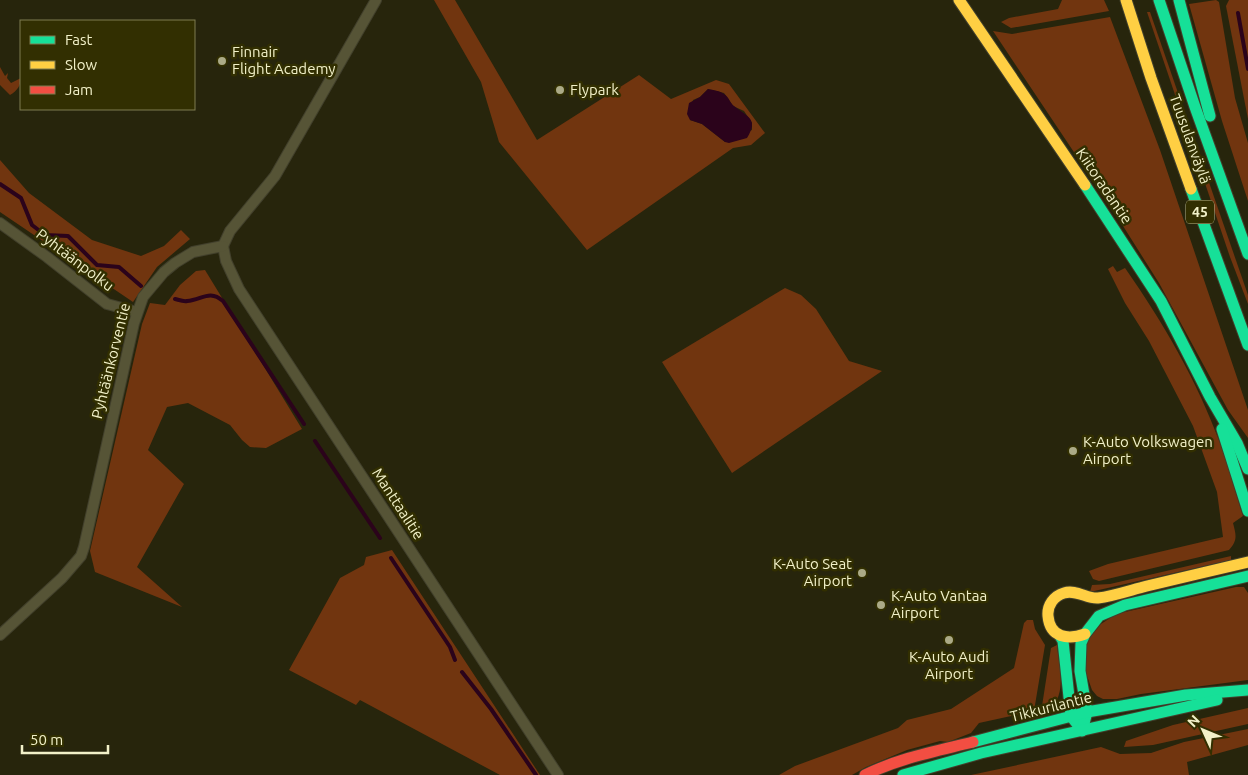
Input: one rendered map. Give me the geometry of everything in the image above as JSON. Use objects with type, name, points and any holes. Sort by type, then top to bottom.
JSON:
[{"type":"main road","name":"Kiitoradantie","points":[[959,0],[1160,301],[1210,397],[1237,443],[1248,469]]},
{"type":"main road","points":[[1117,0],[1151,78]]},
{"type":"main road","name":"Tuusulanväylä","points":[[1126,0],[1151,78],[1248,345]]},
{"type":"main road","name":"Tuusulanväylä","points":[[1159,0],[1248,254]]},
{"type":"main road","points":[[1179,0],[1243,241]]},
{"type":"main road","name":"Kiitoradantie","points":[[1210,397],[1248,512]]},
{"type":"main road","points":[[1084,596],[1097,598],[1248,562]]},
{"type":"main road","points":[[1082,731],[1087,712],[1080,670],[1081,643],[1085,634],[1099,616],[1125,605],[1248,576]]},
{"type":"main road","points":[[1082,731],[1071,716],[1063,641],[1051,628],[1049,622],[1048,612],[1052,602],[1066,592],[1079,593],[1089,601],[1093,609],[1092,624]]},
{"type":"main road","points":[[1060,636],[1075,638],[1085,634]]},
{"type":"main road","name":"Tikkurilantie","points":[[865,775],[879,768],[922,754],[1087,712],[1186,695],[1248,690]]},
{"type":"main road","name":"Tikkurilantie","points":[[903,775],[1045,738],[1108,727],[1182,709],[1248,690]]},
{"type":"street","points":[[223,246],[230,231],[275,176],[376,0]]},
{"type":"street","name":"Pyhtäänpolku","points":[[0,223],[107,304],[137,312]]},
{"type":"street","name":"Pyhtäänkorventie","points":[[0,635],[62,578],[80,556],[137,312],[143,297],[175,263],[193,252],[223,246]]},
{"type":"street","name":"Manttaalitie","points":[[223,246],[226,261],[239,289],[558,775]]},
{"type":"shaded area","points":[[434,0],[455,0],[537,140],[639,75],[671,99],[716,80],[729,84],[765,133],[751,145],[733,148],[587,250],[499,142],[481,82]],"holes":[[[708,89],[724,93],[733,106],[744,111],[752,123],[752,130],[725,142],[702,124],[690,120],[693,100],[700,97]]]},
{"type":"shaded area","points":[[1062,0],[1104,0],[1109,11],[1011,28],[1001,22],[1009,18],[1058,9]]},
{"type":"shaded area","points":[[1216,0],[1219,2],[1235,98],[1248,143],[1248,201],[1222,121],[1189,4]]},
{"type":"shaded area","points":[[1229,0],[1248,0],[1248,119],[1226,6]]},
{"type":"shaded area","points":[[1147,12],[1150,12],[1248,295],[1248,304],[1230,257]]},
{"type":"shaded area","points":[[1110,17],[1160,150],[1248,410],[1248,438],[1228,410],[1159,283],[1118,218],[993,31],[1012,34]]},
{"type":"shaded area","points":[[0,67],[5,76],[8,73],[7,78],[11,83],[20,78],[18,88],[10,95],[0,85]]},
{"type":"shaded area","points":[[708,89],[724,94],[733,105],[750,119],[752,127],[747,138],[729,143],[725,142],[702,124],[690,120],[687,114],[689,103],[700,97]]},
{"type":"shaded area","points":[[0,160],[29,193],[92,240],[141,256],[164,246],[181,230],[190,239],[157,267],[133,302],[0,212]]},
{"type":"shaded area","points":[[1113,266],[1117,272],[1125,268],[1153,309],[1190,375],[1220,443],[1243,516],[1233,523],[1236,537],[1229,550],[1099,581],[1093,579],[1089,571],[1108,564],[1223,537],[1217,492],[1193,426],[1149,341],[1125,303],[1108,269]]},
{"type":"shaded area","points":[[205,270],[302,429],[266,448],[250,447],[230,425],[188,403],[167,407],[148,450],[184,484],[137,567],[182,607],[95,572],[90,551],[142,324],[150,303],[165,305],[180,285],[196,271]]},
{"type":"shaded area","points":[[785,288],[801,295],[816,309],[849,361],[882,371],[732,473],[662,362]]},
{"type":"shaded area","points":[[392,550],[540,775],[500,775],[360,700],[356,705],[289,670],[340,578],[364,565],[366,557]]},
{"type":"shaded area","points":[[1231,556],[1231,560],[1090,592],[1092,585],[1110,584]]},
{"type":"shaded area","points":[[1236,587],[1244,587],[1248,593],[1248,680],[1141,694],[1117,699],[1103,699],[1092,690],[1086,673],[1086,642],[1101,624],[1116,614]]},
{"type":"shaded area","points":[[1027,620],[1033,620],[1035,629],[1045,645],[1034,711],[979,723],[971,733],[948,742],[940,741],[907,750],[852,775],[779,775],[795,766],[898,728],[907,720],[951,709],[1014,668],[1024,623]]},
{"type":"shaded area","points":[[1057,645],[1061,680],[1059,696],[1049,710],[1042,706],[1051,648]]},
{"type":"shaded area","points":[[1248,708],[1248,724],[1153,745],[1124,747],[1126,741],[1173,725]]},
{"type":"shaded area","points":[[1248,729],[1248,745],[1187,762],[1189,775],[971,775],[1101,747],[1120,754],[1151,753],[1184,742]]},
{"type":"waterway","points":[[1238,13],[1248,69]]},
{"type":"waterway","points":[[0,184],[21,198],[32,225],[45,235],[68,236],[97,265],[119,267],[141,286]]},
{"type":"waterway","points":[[175,299],[186,301],[209,295],[223,301],[304,424]]},
{"type":"waterway","points":[[315,441],[380,538]]},
{"type":"waterway","points":[[391,558],[450,647],[455,660]]},
{"type":"waterway","points":[[462,672],[491,709],[536,775]]},
{"type":"traffic: fast","points":[[1159,0],[1248,254]]},
{"type":"traffic: fast","points":[[1179,0],[1210,116]]},
{"type":"traffic: fast","points":[[1085,185],[1161,301],[1210,397],[1237,443],[1248,469]]},
{"type":"traffic: fast","points":[[1191,189],[1248,345]]},
{"type":"traffic: fast","points":[[1222,429],[1248,511]]},
{"type":"traffic: fast","points":[[1082,731],[1087,712],[1080,671],[1081,643],[1085,634],[1099,616],[1125,605],[1248,576]]},
{"type":"traffic: fast","points":[[1060,636],[1063,641],[1071,716],[1078,725]]},
{"type":"traffic: fast","points":[[973,742],[1087,712],[1186,695],[1248,690]]},
{"type":"traffic: fast","points":[[903,775],[981,753],[1217,700]]},
{"type":"traffic: slow","points":[[959,0],[1085,185]]},
{"type":"traffic: slow","points":[[1126,0],[1151,78],[1191,189]]},
{"type":"traffic: slow","points":[[1085,634],[1066,637],[1061,636],[1052,629],[1049,623],[1048,612],[1050,605],[1057,596],[1068,592],[1094,598],[1104,597],[1248,562]]},
{"type":"traffic: jam","points":[[865,775],[905,759],[973,742]]},
{"type":"place","name":"Finnair Flight Academy","points":[[222,61]]},
{"type":"place","name":"Flypark","points":[[560,90]]},
{"type":"place","name":"K-Auto Volkswagen Airport","points":[[1073,451]]},
{"type":"place","name":"K-Auto Seat Airport","points":[[862,573]]},
{"type":"place","name":"K-Auto Vantaa Airport","points":[[881,605]]},
{"type":"place","name":"K-Auto Audi Airport","points":[[949,640]]}]
